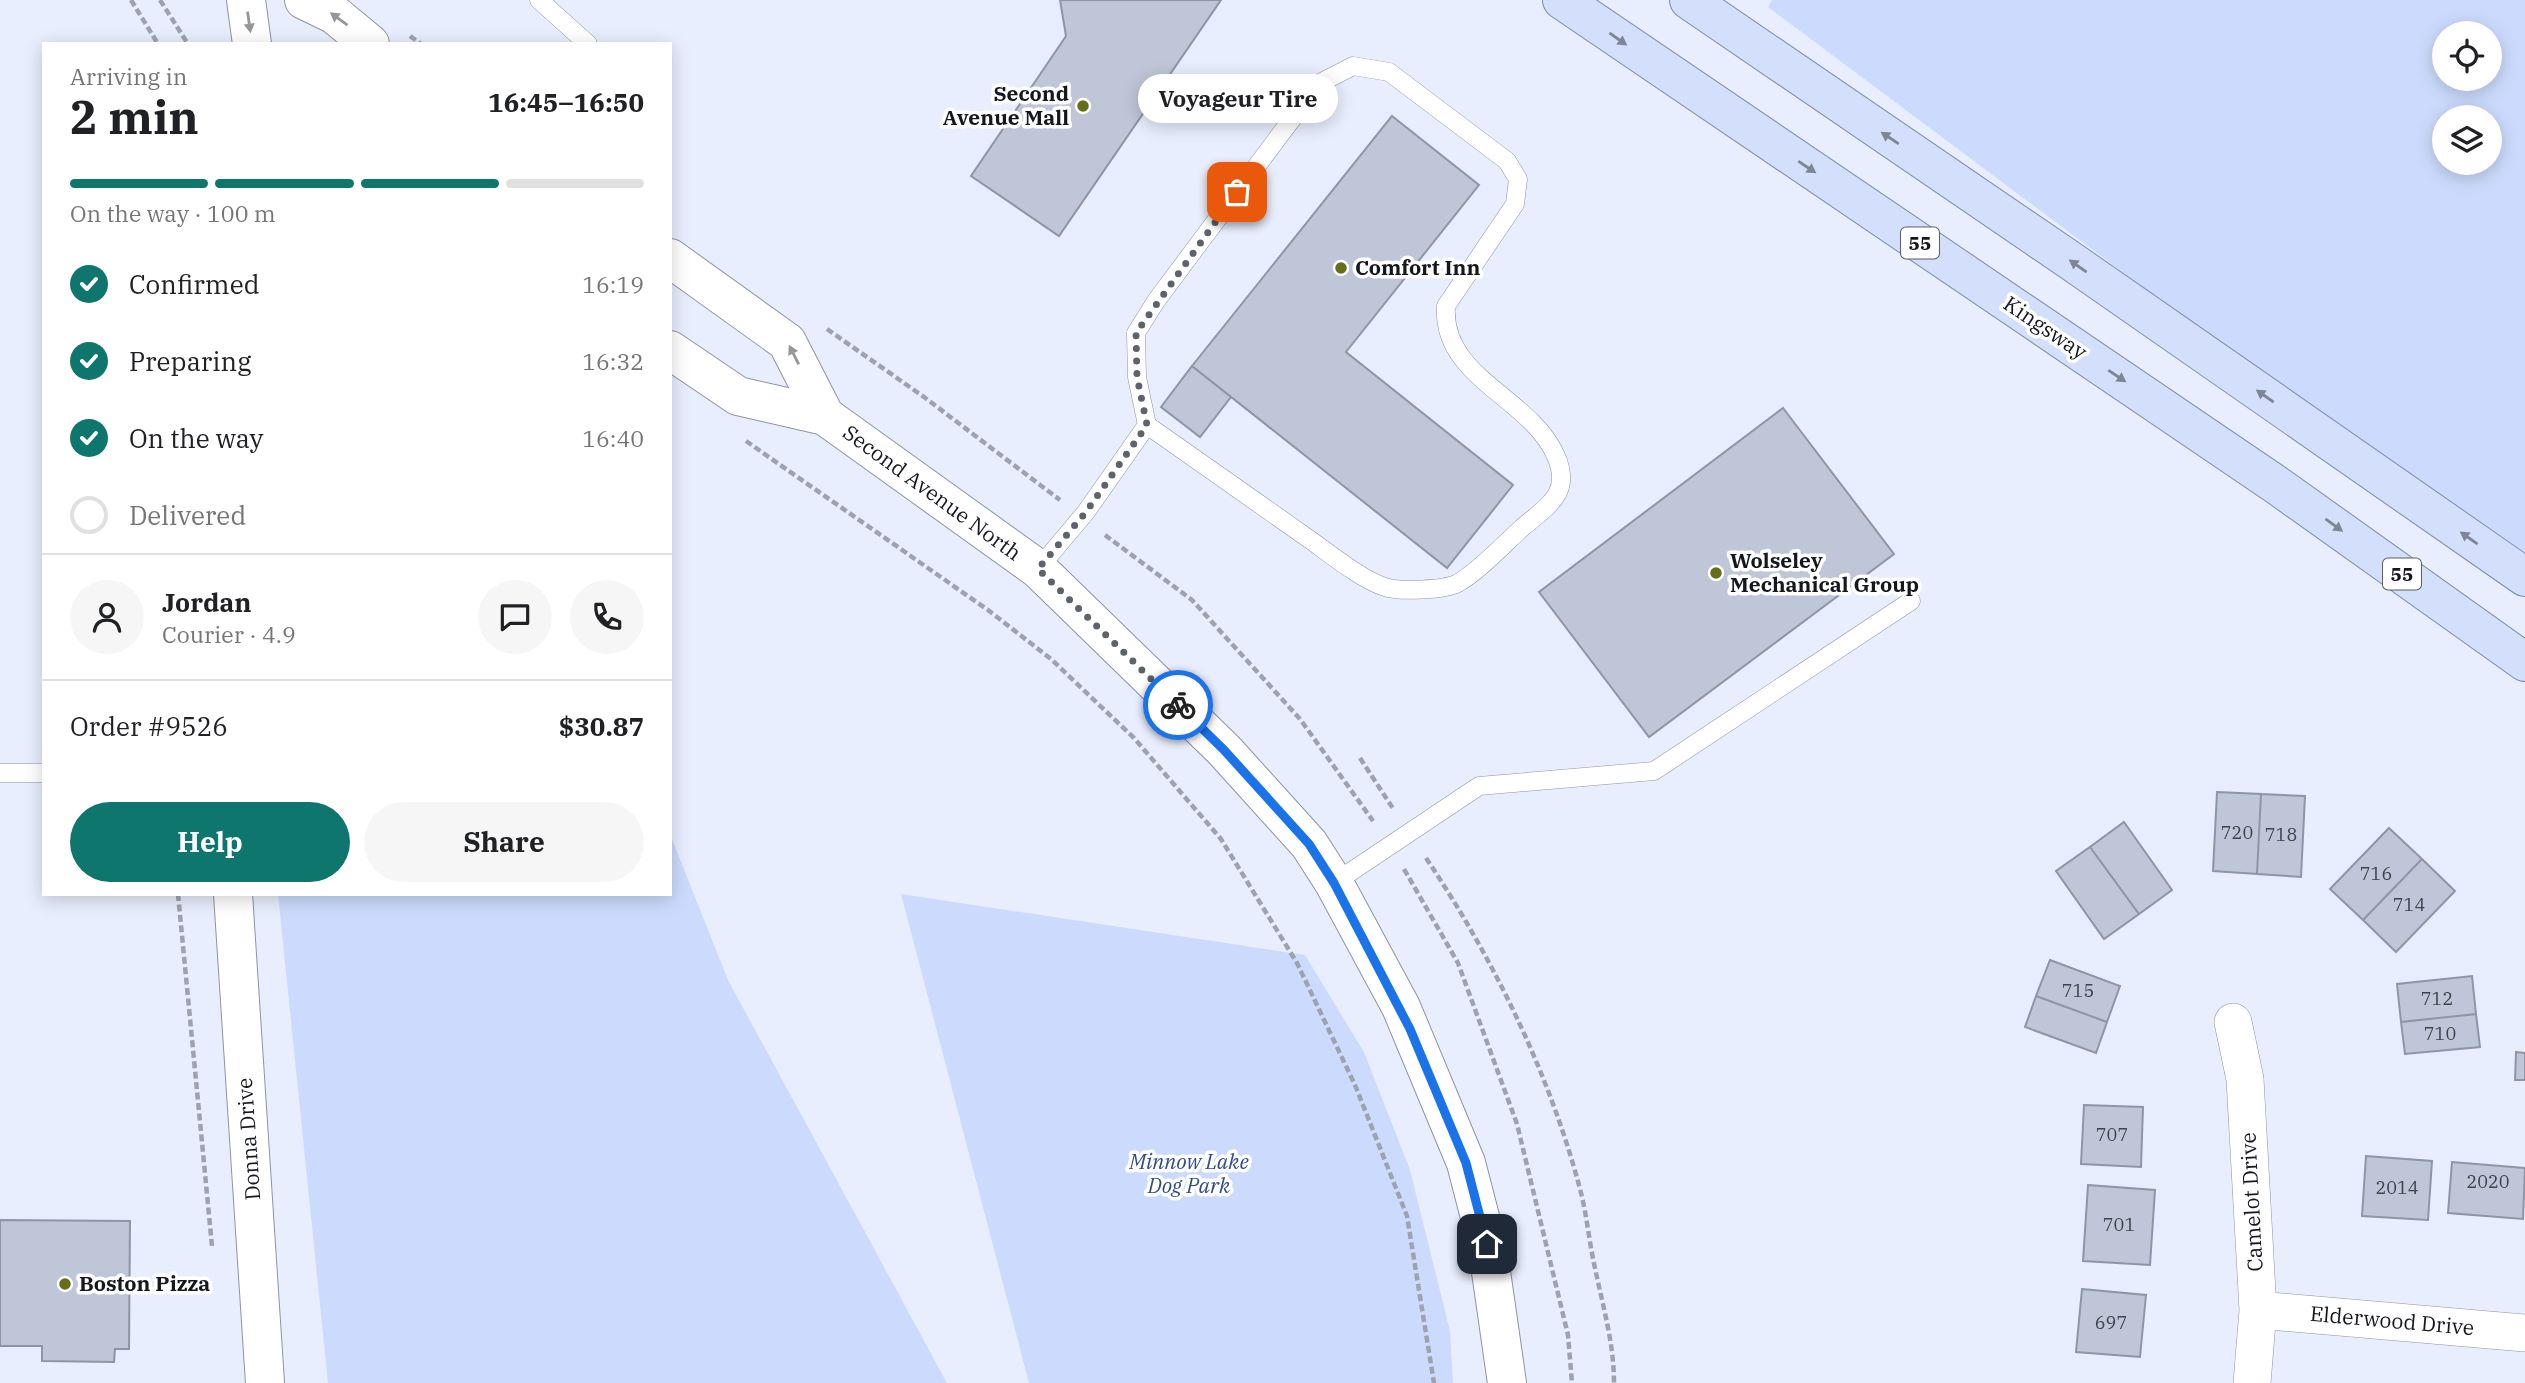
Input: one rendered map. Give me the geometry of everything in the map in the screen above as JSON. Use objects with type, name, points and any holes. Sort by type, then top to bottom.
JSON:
[{"type":"main road","points":[[246,0],[252,42]]},
{"type":"main road","points":[[304,0],[335,15],[368,42]]},
{"type":"main road","name":"Kingsway","points":[[1562,0],[2278,486],[2525,662]]},
{"type":"main road","points":[[1689,0],[2074,263],[2525,577]]},
{"type":"main road","name":"Second Avenue North","points":[[672,258],[787,342],[825,416]]},
{"type":"main road","name":"Second Avenue North","points":[[672,350],[738,396],[825,416],[1038,569],[1224,750],[1309,844],[1334,883],[1401,1007],[1466,1163],[1487,1244],[1507,1383]]},
{"type":"main road","name":"Donna Drive","points":[[233,896],[265,1383]]},
{"type":"street","name":"Camelot Drive","points":[[2233,1023],[2245,1079],[2258,1310],[2252,1383]]},
{"type":"street","name":"Elderwood Drive","points":[[2258,1310],[2525,1333]]},
{"type":"lane","points":[[541,1],[586,42]]},
{"type":"lane","points":[[1038,569],[1086,512],[1147,425],[1137,377],[1136,333],[1156,301],[1318,84],[1353,66],[1389,72],[1507,161],[1518,179],[1515,204],[1446,306],[1445,326],[1452,347],[1475,372],[1539,427],[1556,454],[1562,476],[1557,498],[1457,584],[1409,590],[1385,587],[1344,564],[1147,425]]},
{"type":"lane","points":[[1334,883],[1479,786],[1654,771],[1911,601]]},
{"type":"lane","points":[[0,773],[42,773]]},
{"type":"path","points":[[131,0],[157,42]]},
{"type":"path","points":[[160,0],[187,42]]},
{"type":"path","points":[[738,436],[988,610],[1051,659],[1134,738],[1221,839],[1297,963],[1355,1085],[1393,1180],[1407,1216],[1434,1383]]},
{"type":"path","points":[[1360,758],[1449,892],[1501,986],[1544,1080],[1580,1190],[1614,1352],[1614,1383]]},
{"type":"path","points":[[178,896],[212,1247]]},
{"type":"green space","points":[[1772,0],[2525,0],[2525,573],[1768,7]]},
{"type":"green space","points":[[672,839],[728,980],[947,1383],[328,1383],[278,896],[672,896]]},
{"type":"green space","name":"Minnow Lake Dog Park","points":[[901,894],[1305,955],[1364,1052],[1410,1170],[1450,1331],[1453,1383],[1029,1383]]},
{"type":"building","name":"Second Avenue Mall","points":[[1060,0],[1221,0],[1059,236],[971,176],[1066,36]]},
{"type":"building","name":"Comfort Inn","points":[[1392,116],[1479,185],[1346,352],[1513,485],[1447,568],[1192,366]]},
{"type":"building","points":[[1192,366],[1231,397],[1200,437],[1161,407]]},
{"type":"building","name":"Wolseley Mechanical Group","points":[[1783,408],[1894,554],[1649,737],[1539,592]]},
{"type":"building","points":[[2217,792],[2261,794],[2257,874],[2213,871]]},
{"type":"building","points":[[2261,794],[2305,796],[2301,877],[2257,874]]},
{"type":"building","points":[[2124,822],[2172,890],[2139,914],[2090,847]]},
{"type":"building","points":[[2389,828],[2422,859],[2363,920],[2330,889]]},
{"type":"building","points":[[2090,847],[2139,914],[2104,939],[2056,871]]},
{"type":"building","points":[[2422,859],[2455,891],[2396,952],[2363,920]]},
{"type":"building","points":[[2050,960],[2120,986],[2107,1022],[2036,996]]},
{"type":"building","points":[[2472,976],[2476,1014],[2401,1022],[2397,984]]},
{"type":"building","points":[[2036,996],[2107,1022],[2096,1053],[2025,1027]]},
{"type":"building","points":[[2476,1014],[2480,1047],[2405,1054],[2401,1022]]},
{"type":"building","points":[[2516,1052],[2525,1053],[2525,1080],[2515,1080]]},
{"type":"building","points":[[2084,1105],[2143,1107],[2141,1167],[2081,1164]]},
{"type":"building","points":[[2366,1156],[2432,1161],[2428,1220],[2362,1216]]},
{"type":"building","points":[[2452,1162],[2525,1168],[2523,1219],[2448,1213]]},
{"type":"building","points":[[2088,1185],[2155,1190],[2150,1265],[2083,1261]]},
{"type":"building","name":"Boston Pizza","points":[[0,1220],[130,1221],[129,1349],[115,1349],[114,1362],[42,1361],[42,1346],[0,1346]]},
{"type":"building","points":[[2082,1289],[2146,1295],[2140,1357],[2076,1352]]},
{"type":"way so far","points":[[1178,705],[1038,569],[1086,512],[1147,425],[1137,377],[1136,333],[1156,301],[1237,192]]},
{"type":"place","name":"Second Avenue Mall","points":[[1083,106]]},
{"type":"place","name":"Voyageur Tire","points":[[1237,192]]},
{"type":"place","name":"Comfort Inn","points":[[1341,268]]},
{"type":"place","name":"Wolseley Mechanical Group","points":[[1716,573]]},
{"type":"place","name":"Boston Pizza","points":[[65,1284]]},
{"type":"route","points":[[1178,705],[1224,750],[1309,844],[1334,883],[1401,1007],[1466,1163],[1487,1244]]}]
